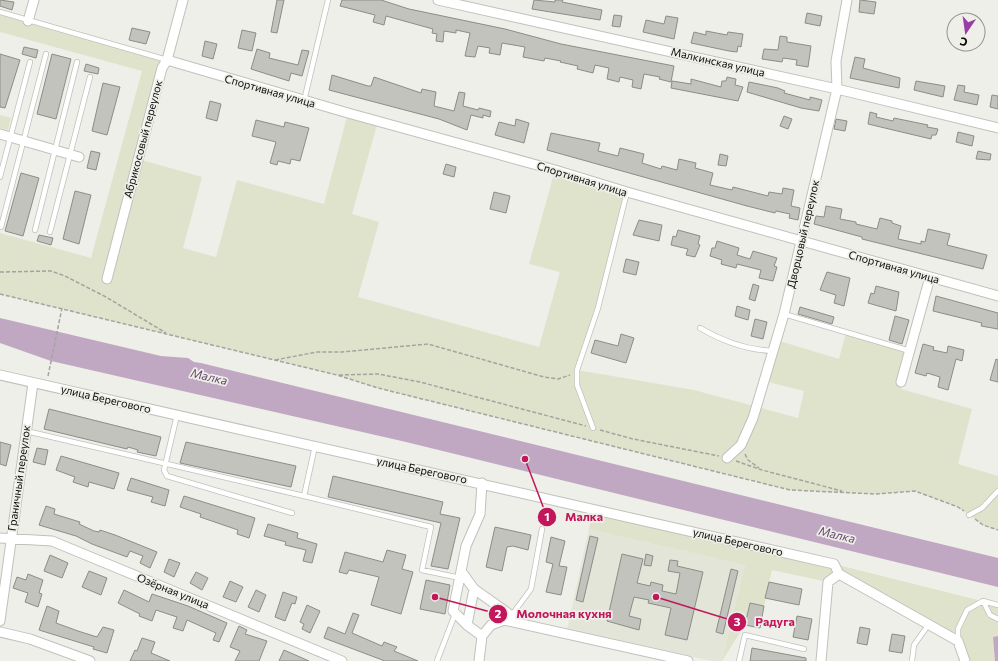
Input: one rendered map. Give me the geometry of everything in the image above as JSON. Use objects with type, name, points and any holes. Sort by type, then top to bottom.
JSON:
[{"type":"street","points":[[28,21],[34,0]]},
{"type":"street","name":"Абрикосовый переулок","points":[[107,279],[162,68],[167,60],[183,0]]},
{"type":"street","name":"Малкинская улица","points":[[438,0],[837,89],[998,128]]},
{"type":"street","name":"Дворцовый переулок","points":[[727,458],[741,445],[753,418],[784,314],[837,89],[836,61],[847,0]]},
{"type":"street","name":"Спортивная улица","points":[[167,60],[304,101],[555,170],[627,192],[998,296]]},
{"type":"street","points":[[0,134],[74,156]]},
{"type":"street","points":[[901,382],[930,277]]},
{"type":"street","name":"улица Берегового","points":[[0,375],[834,564],[839,574]]},
{"type":"street","name":"Граничный переулок","points":[[0,621],[33,383]]},
{"type":"street","points":[[482,483],[480,514],[466,546],[453,611],[467,625],[482,636]]},
{"type":"street","name":"Озёрная улица","points":[[0,538],[52,541],[342,661]]},
{"type":"street","points":[[821,661],[828,582],[839,574],[958,641],[965,661]]},
{"type":"street","points":[[461,575],[474,589],[508,618],[525,625],[688,661]]},
{"type":"street","points":[[467,625],[474,589]]},
{"type":"street","points":[[479,661],[482,636],[491,625],[508,618]]},
{"type":"street","points":[[0,632],[30,639],[90,661]]},
{"type":"lane","points":[[304,101],[328,0]]},
{"type":"lane","points":[[0,12],[167,60]]},
{"type":"lane","points":[[1,227],[46,54]]},
{"type":"lane","points":[[0,177],[30,62]]},
{"type":"lane","points":[[35,230],[77,62]]},
{"type":"lane","points":[[50,232],[74,156],[90,77]]},
{"type":"lane","points":[[593,428],[576,385],[577,370],[598,308],[627,192]]},
{"type":"lane","points":[[784,314],[910,350]]},
{"type":"lane","points":[[700,328],[719,339],[762,351],[773,351]]},
{"type":"lane","points":[[177,415],[164,470],[167,476],[292,513]]},
{"type":"lane","points":[[26,431],[431,527],[422,570],[461,575]]},
{"type":"lane","points":[[304,496],[315,446]]},
{"type":"lane","points":[[969,515],[982,508],[998,491]]},
{"type":"lane","points":[[508,618],[531,589],[542,529]]},
{"type":"lane","points":[[983,601],[990,615],[998,619]]},
{"type":"lane","points":[[958,641],[958,629],[967,610],[983,601],[998,605]]},
{"type":"lane","points":[[437,661],[456,614]]},
{"type":"lane","points":[[912,661],[914,645],[929,624]]},
{"type":"lane","points":[[739,661],[745,636],[804,649]]},
{"type":"path","points":[[0,272],[33,270],[51,271],[65,276],[106,297],[167,334]]},
{"type":"path","points":[[0,294],[274,360],[439,404],[790,490],[876,494],[915,491],[958,507],[983,525],[998,530]]},
{"type":"path","points":[[46,386],[62,308]]},
{"type":"path","points":[[274,360],[317,352],[342,352],[428,344],[544,377],[558,379],[568,377],[577,370]]},
{"type":"path","points":[[741,445],[748,460],[762,470]]},
{"type":"shaded area","points":[[589,529],[745,565],[722,661],[712,661],[567,630]]},
{"type":"green space","points":[[0,12],[167,60],[138,159],[202,177],[183,248],[216,257],[237,180],[324,204],[348,113],[378,121],[352,214],[379,222],[358,297],[539,347],[560,272],[529,264],[555,170],[627,192],[598,308],[577,370],[694,390],[798,418],[804,391],[764,381],[776,340],[839,359],[846,332],[910,351],[901,389],[972,409],[958,464],[998,476],[998,530],[983,525],[958,507],[915,491],[876,494],[790,490],[378,388],[337,375],[0,294],[0,233],[91,258],[142,71],[0,32]]},
{"type":"green space","points":[[0,115],[11,118],[8,130],[0,128]]},
{"type":"green space","points":[[593,508],[834,564],[998,605],[998,636],[993,637],[995,661],[965,661],[958,641],[839,574],[828,582],[772,570],[764,606],[750,603],[745,625],[722,661],[745,565],[589,529]]},
{"type":"water","points":[[0,318],[161,356],[188,358],[194,362],[998,558],[998,587],[406,442],[51,361],[0,343]]},
{"type":"water","points":[[998,636],[998,661],[995,661],[993,637]]},
{"type":"building","points":[[0,0],[14,2],[12,10],[0,6]]},
{"type":"building","points":[[277,0],[284,0],[277,33],[271,32]]},
{"type":"building","points":[[342,0],[381,0],[409,9],[505,29],[561,44],[674,66],[671,82],[659,79],[660,77],[644,74],[641,89],[632,87],[633,80],[620,77],[619,82],[607,79],[609,68],[595,65],[593,73],[577,69],[578,66],[560,62],[561,61],[545,58],[544,61],[523,57],[525,47],[502,43],[500,55],[489,53],[490,48],[478,46],[475,57],[465,56],[470,33],[456,30],[456,33],[444,31],[443,42],[436,41],[437,34],[432,33],[433,29],[386,16],[384,25],[373,22],[375,15],[340,6]]},
{"type":"building","points":[[534,0],[555,2],[555,0],[563,0],[562,2],[602,10],[600,20],[532,9]]},
{"type":"building","points":[[860,0],[876,2],[874,14],[859,12]]},
{"type":"building","points":[[807,13],[822,16],[820,26],[805,23]]},
{"type":"building","points":[[614,15],[622,16],[620,27],[612,26]]},
{"type":"building","points":[[666,16],[678,18],[674,39],[643,32],[646,20],[664,24]]},
{"type":"building","points":[[132,28],[150,32],[146,44],[129,40]]},
{"type":"building","points":[[242,30],[256,33],[252,51],[238,48]]},
{"type":"building","points":[[706,31],[727,35],[728,32],[743,34],[741,47],[738,46],[737,52],[691,43],[694,32],[706,35]]},
{"type":"building","points":[[780,36],[787,37],[787,42],[811,46],[808,67],[796,65],[797,60],[783,58],[782,62],[762,59],[764,49],[778,50]]},
{"type":"building","points":[[205,41],[217,44],[213,59],[202,56]]},
{"type":"building","points":[[24,47],[38,50],[36,58],[22,54]]},
{"type":"building","points":[[257,49],[270,53],[269,58],[298,65],[302,50],[309,51],[302,76],[291,73],[289,81],[251,69]]},
{"type":"building","points":[[0,54],[20,60],[5,108],[0,107]]},
{"type":"building","points":[[52,54],[71,59],[56,119],[37,114]]},
{"type":"building","points":[[855,57],[865,59],[863,68],[900,78],[899,88],[850,78]]},
{"type":"building","points":[[86,64],[99,68],[98,74],[84,71]]},
{"type":"building","points":[[332,75],[368,86],[371,86],[374,77],[421,93],[422,89],[436,92],[434,106],[454,111],[459,92],[465,93],[463,106],[478,110],[479,108],[491,111],[490,117],[483,115],[483,118],[471,115],[467,130],[439,119],[329,90]]},
{"type":"building","points":[[727,77],[736,79],[735,85],[743,87],[738,101],[671,88],[672,81],[691,84],[691,79],[721,87],[722,81],[726,81]]},
{"type":"building","points":[[916,81],[945,86],[943,97],[914,90]]},
{"type":"building","points":[[749,82],[778,88],[785,91],[784,93],[810,100],[810,97],[822,100],[819,111],[801,108],[747,92]]},
{"type":"building","points":[[103,83],[120,87],[107,135],[92,131]]},
{"type":"building","points":[[958,85],[965,86],[964,92],[979,95],[977,105],[954,100]]},
{"type":"building","points":[[992,95],[998,96],[998,109],[990,107]]},
{"type":"building","points":[[210,101],[221,104],[217,121],[206,118]]},
{"type":"building","points":[[870,112],[877,114],[876,117],[893,121],[894,118],[928,125],[927,127],[938,129],[936,135],[932,135],[931,139],[868,124]]},
{"type":"building","points":[[784,116],[792,119],[788,129],[780,126]]},
{"type":"building","points":[[516,119],[529,123],[524,143],[495,135],[499,122],[515,126]]},
{"type":"building","points":[[836,119],[847,121],[845,131],[834,129]]},
{"type":"building","points":[[256,120],[284,127],[285,122],[309,128],[300,161],[291,159],[290,164],[278,161],[277,165],[270,163],[276,142],[252,136]]},
{"type":"building","points":[[958,132],[974,136],[972,146],[956,142]]},
{"type":"building","points":[[551,133],[600,143],[598,151],[618,156],[620,148],[644,154],[642,163],[661,169],[662,166],[677,170],[679,159],[696,163],[695,168],[713,173],[710,185],[732,190],[733,187],[768,196],[769,192],[782,194],[783,188],[794,190],[791,206],[800,208],[798,220],[789,218],[790,214],[776,211],[775,213],[747,206],[547,150]]},
{"type":"building","points":[[91,151],[100,153],[96,170],[87,168]]},
{"type":"building","points":[[978,151],[991,154],[990,160],[976,159]]},
{"type":"building","points":[[720,154],[728,156],[726,166],[718,165]]},
{"type":"building","points":[[446,164],[456,167],[454,177],[443,174]]},
{"type":"building","points":[[21,173],[39,178],[23,236],[5,231]]},
{"type":"building","points":[[75,191],[91,195],[79,244],[63,239]]},
{"type":"building","points":[[494,192],[510,196],[506,213],[490,209]]},
{"type":"building","points":[[826,206],[842,209],[840,219],[856,222],[856,224],[877,229],[880,218],[892,221],[892,223],[901,226],[898,239],[921,244],[921,241],[925,242],[928,229],[950,234],[947,245],[987,255],[983,269],[862,239],[862,237],[814,224],[816,216],[824,217]]},
{"type":"building","points":[[639,220],[662,225],[659,241],[633,235]]},
{"type":"building","points":[[678,230],[700,236],[698,244],[700,245],[695,257],[686,255],[688,249],[671,245],[673,236],[676,237]]},
{"type":"building","points":[[39,235],[53,238],[51,245],[37,241]]},
{"type":"building","points":[[717,241],[739,248],[737,255],[750,259],[753,251],[777,258],[774,266],[777,267],[773,281],[759,278],[761,270],[737,264],[736,268],[721,264],[722,260],[710,256],[712,248],[715,248]]},
{"type":"building","points":[[626,259],[639,262],[636,275],[623,272]]},
{"type":"building","points":[[827,272],[850,278],[844,306],[834,303],[836,295],[820,290]]},
{"type":"building","points":[[753,284],[759,286],[755,301],[749,299]]},
{"type":"building","points":[[876,286],[899,292],[896,311],[868,303],[871,293],[874,294]]},
{"type":"building","points":[[936,296],[998,313],[998,329],[981,326],[982,323],[933,311]]},
{"type":"building","points":[[737,306],[750,310],[748,320],[735,316]]},
{"type":"building","points":[[800,307],[834,317],[832,324],[798,314]]},
{"type":"building","points":[[895,316],[909,320],[902,344],[889,340]]},
{"type":"building","points":[[755,319],[767,322],[763,339],[751,336]]},
{"type":"building","points":[[621,334],[634,338],[626,363],[591,353],[595,340],[618,346]]},
{"type":"building","points":[[923,344],[934,347],[933,350],[947,353],[948,346],[964,350],[962,361],[956,359],[948,390],[938,387],[940,377],[927,373],[926,376],[915,373]]},
{"type":"building","points":[[996,359],[998,360],[998,382],[990,380]]},
{"type":"building","points":[[49,409],[161,437],[156,456],[137,452],[138,450],[128,447],[127,449],[44,429]]},
{"type":"building","points":[[0,442],[11,445],[6,466],[0,464]]},
{"type":"building","points":[[186,442],[296,466],[291,487],[180,463]]},
{"type":"building","points":[[37,448],[48,450],[45,465],[33,462]]},
{"type":"building","points":[[61,456],[119,473],[114,489],[89,482],[88,487],[73,482],[75,477],[56,470]]},
{"type":"building","points":[[333,476],[443,502],[440,514],[460,518],[448,569],[431,566],[441,523],[328,497]]},
{"type":"building","points":[[131,478],[169,490],[165,506],[151,502],[153,497],[127,490]]},
{"type":"building","points":[[184,496],[255,518],[249,538],[237,534],[238,530],[200,517],[201,514],[180,507]]},
{"type":"building","points":[[46,506],[55,509],[54,514],[80,522],[79,524],[94,531],[99,532],[100,530],[115,535],[157,552],[150,568],[140,563],[143,556],[130,551],[127,557],[92,544],[76,536],[39,525]]},
{"type":"building","points":[[268,524],[298,533],[297,538],[317,544],[312,563],[303,561],[306,550],[285,545],[286,542],[264,536]]},
{"type":"building","points":[[495,527],[531,535],[528,550],[513,546],[507,547],[502,571],[486,567]]},
{"type":"building","points":[[590,536],[598,538],[583,602],[576,600]]},
{"type":"building","points":[[551,537],[565,541],[559,566],[567,567],[561,595],[546,592],[553,564],[546,562]]},
{"type":"building","points":[[387,550],[406,555],[402,569],[413,572],[401,614],[371,605],[379,577],[349,570],[347,574],[339,572],[345,552],[383,562]]},
{"type":"building","points":[[622,554],[643,559],[637,583],[650,586],[651,582],[663,585],[662,591],[676,594],[680,573],[668,571],[670,560],[678,561],[677,566],[703,572],[687,640],[665,635],[671,608],[648,603],[649,600],[634,597],[629,616],[641,619],[639,630],[607,621]]},
{"type":"building","points":[[646,554],[653,556],[651,566],[644,565]]},
{"type":"building","points":[[50,555],[68,563],[62,578],[44,571]]},
{"type":"building","points":[[169,559],[180,563],[174,577],[164,572]]},
{"type":"building","points":[[731,569],[738,571],[723,634],[716,632]]},
{"type":"building","points":[[89,571],[107,578],[101,595],[82,587]]},
{"type":"building","points":[[196,572],[208,578],[202,590],[190,583]]},
{"type":"building","points":[[28,574],[43,580],[39,593],[42,594],[38,607],[25,602],[28,593],[13,588],[17,577],[26,580]]},
{"type":"building","points":[[426,580],[450,585],[445,614],[420,609]]},
{"type":"building","points":[[230,581],[243,587],[236,602],[223,597]]},
{"type":"building","points":[[769,582],[802,589],[799,605],[765,598]]},
{"type":"building","points":[[124,590],[149,602],[152,594],[188,606],[227,623],[219,642],[213,640],[216,633],[187,620],[183,631],[173,628],[177,617],[156,610],[152,621],[139,616],[140,614],[118,603]]},
{"type":"building","points":[[256,590],[266,595],[259,612],[248,607]]},
{"type":"building","points":[[283,592],[297,597],[295,604],[292,603],[285,621],[275,617]]},
{"type":"building","points":[[750,603],[764,606],[760,628],[745,625]]},
{"type":"building","points":[[307,605],[320,611],[310,633],[302,629],[304,624],[300,622]]},
{"type":"building","points":[[47,606],[59,611],[56,623],[78,631],[97,637],[103,627],[114,630],[107,653],[93,649],[94,647],[39,630]]},
{"type":"building","points":[[353,613],[359,615],[352,633],[382,646],[384,642],[397,647],[394,651],[418,661],[385,661],[324,638],[328,627],[345,634]]},
{"type":"building","points":[[797,616],[812,619],[808,640],[793,637]]},
{"type":"building","points":[[239,626],[247,630],[245,634],[267,641],[259,661],[235,661],[240,651],[230,647]]},
{"type":"building","points":[[860,627],[870,629],[867,645],[857,643]]},
{"type":"building","points":[[892,634],[905,636],[902,653],[889,651]]},
{"type":"building","points":[[142,638],[155,642],[151,653],[170,661],[130,661],[135,650],[137,651]]},
{"type":"building","points":[[752,648],[806,658],[806,661],[750,661]]},
{"type":"building","points":[[284,650],[309,661],[279,661]]},
{"type":"place","name":"Малка","points":[[525,459]]},
{"type":"place","name":"Молочная кухня","points":[[435,597]]},
{"type":"place","name":"Радуга","points":[[656,597]]}]
